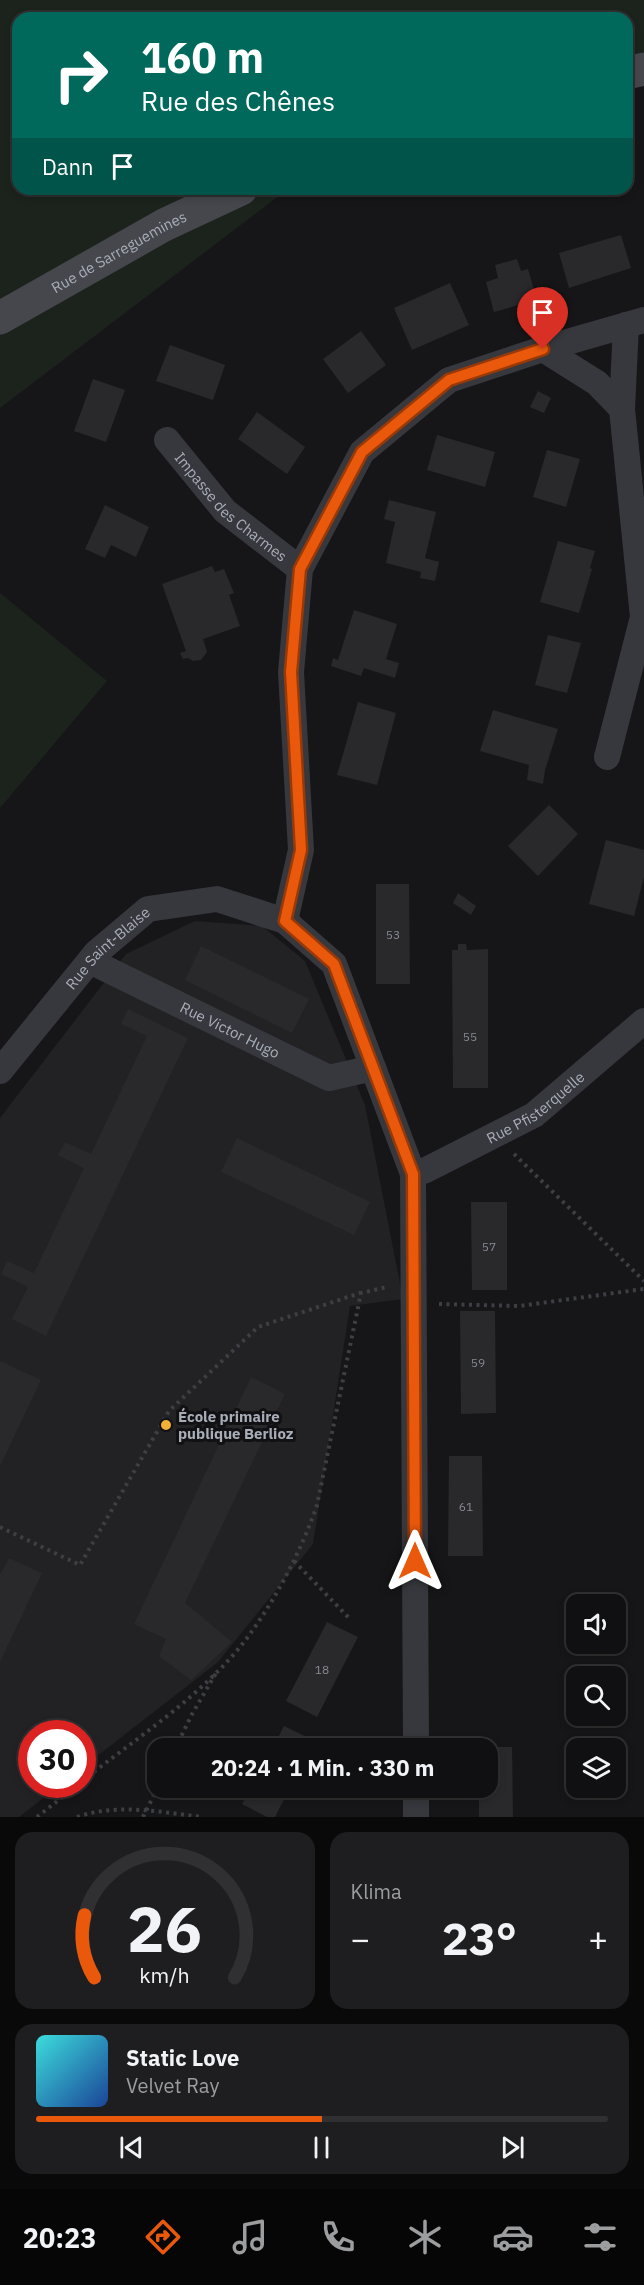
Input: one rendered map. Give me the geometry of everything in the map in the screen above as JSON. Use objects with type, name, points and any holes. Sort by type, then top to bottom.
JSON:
[{"type":"main road","name":"Rue de Sarreguemines","points":[[0,318],[164,225],[228,195]]},
{"type":"street","points":[[285,921],[301,850],[291,672],[300,569],[362,452],[449,380],[635,322],[622,410],[643,617],[607,757]]},
{"type":"street","points":[[543,349],[597,383],[622,410]]},
{"type":"street","name":"Impasse des Charmes","points":[[167,441],[225,512],[300,569]]},
{"type":"street","name":"Rue Saint-Blaise","points":[[0,1071],[96,953],[148,909],[217,899],[285,921],[334,964],[413,1174],[416,1738]]},
{"type":"street","name":"Rue Victor Hugo","points":[[90,961],[329,1078],[374,1068]]},
{"type":"street","name":"Rue Pfisterquelle","points":[[413,1174],[534,1115],[644,1021]]},
{"type":"street","points":[[416,1798],[416,1817]]},
{"type":"path","points":[[494,1134],[644,1281]]},
{"type":"path","points":[[0,1527],[80,1565],[169,1411],[258,1328],[361,1293],[414,1293],[519,1306],[644,1289]]},
{"type":"path","points":[[96,1770],[190,1696],[219,1668],[249,1635],[294,1561],[307,1535],[317,1505],[361,1293]]},
{"type":"path","points":[[294,1561],[349,1618]]},
{"type":"path","points":[[180,1738],[219,1668]]},
{"type":"path","points":[[37,1817],[61,1798]]},
{"type":"path","points":[[143,1817],[153,1798]]},
{"type":"path","points":[[76,1817],[104,1810],[147,1810],[202,1817]]},
{"type":"shaded area","points":[[0,0],[644,0],[644,57],[633,60],[633,12],[12,12],[12,195],[280,195],[0,408]]},
{"type":"shaded area","points":[[0,593],[107,681],[0,808]]},
{"type":"shaded area","name":"École primaire publique Berlioz","points":[[195,921],[262,926],[305,961],[365,1105],[403,1299],[350,1306],[313,1544],[218,1662],[96,1757],[96,1720],[18,1720],[18,1798],[43,1798],[19,1817],[0,1817],[0,1118],[126,954]]},
{"type":"building","points":[[621,235],[631,268],[569,288],[559,253]]},
{"type":"building","points":[[517,259],[521,271],[528,269],[537,300],[494,312],[486,282],[498,278],[495,265]]},
{"type":"building","points":[[450,283],[469,325],[412,350],[394,308]]},
{"type":"building","points":[[361,331],[386,365],[348,393],[323,359]]},
{"type":"building","points":[[170,345],[225,365],[213,400],[156,381]]},
{"type":"building","points":[[93,379],[125,390],[106,442],[74,431]]},
{"type":"building","points":[[538,391],[551,398],[544,413],[530,407]]},
{"type":"building","points":[[257,412],[305,447],[287,474],[238,439]]},
{"type":"building","points":[[437,435],[495,452],[485,487],[427,470]]},
{"type":"building","points":[[547,450],[580,459],[566,507],[533,497]]},
{"type":"building","points":[[389,500],[436,512],[425,558],[439,562],[435,581],[420,578],[421,572],[386,563],[395,522],[384,519]]},
{"type":"building","points":[[105,505],[149,527],[136,557],[111,545],[105,558],[85,549]]},
{"type":"building","points":[[558,541],[595,551],[579,613],[540,602]]},
{"type":"building","points":[[212,566],[215,572],[224,569],[234,593],[229,595],[240,626],[203,639],[207,652],[201,660],[183,659],[180,653],[186,651],[162,584]]},
{"type":"building","points":[[354,610],[397,624],[386,659],[399,663],[395,678],[364,668],[361,676],[331,666],[333,658],[338,660]]},
{"type":"building","points":[[548,635],[581,643],[567,693],[535,685]]},
{"type":"building","points":[[358,702],[396,713],[377,785],[337,775]]},
{"type":"building","points":[[493,710],[558,729],[543,784],[527,780],[529,765],[480,751]]},
{"type":"building","points":[[549,805],[578,834],[538,876],[508,846]]},
{"type":"building","points":[[606,840],[644,850],[644,877],[634,916],[589,904]]},
{"type":"building","points":[[376,884],[409,884],[410,984],[376,984]]},
{"type":"building","points":[[458,893],[476,906],[471,915],[453,903]]},
{"type":"building","points":[[458,944],[466,944],[467,950],[488,949],[488,1088],[453,1088],[452,950],[458,950]]},
{"type":"building","points":[[201,946],[309,999],[292,1033],[185,980]]},
{"type":"building","points":[[128,1009],[188,1038],[46,1336],[12,1319],[28,1287],[1,1274],[7,1261],[34,1273],[84,1168],[58,1155],[65,1142],[91,1154],[147,1036],[121,1024]]},
{"type":"building","points":[[237,1138],[370,1202],[354,1235],[221,1172]]},
{"type":"building","points":[[471,1202],[507,1202],[507,1290],[472,1290]]},
{"type":"building","points":[[460,1311],[495,1311],[496,1413],[461,1414]]},
{"type":"building","points":[[0,1361],[41,1380],[0,1466]]},
{"type":"building","points":[[251,1377],[285,1394],[185,1603],[232,1642],[191,1680],[159,1656],[166,1639],[134,1624]]},
{"type":"building","points":[[449,1456],[482,1456],[483,1556],[448,1556]]},
{"type":"building","points":[[9,1558],[42,1573],[0,1662],[0,1575]]},
{"type":"building","points":[[327,1622],[358,1637],[317,1717],[286,1701]]},
{"type":"building","points":[[284,1726],[309,1738],[278,1738]]},
{"type":"building","points":[[498,1747],[512,1747],[513,1817],[479,1817],[479,1798],[498,1798]]},
{"type":"building","points":[[245,1798],[285,1798],[275,1817],[267,1817],[242,1804]]},
{"type":"place","name":"École primaire publique Berlioz","points":[[166,1425]]},
{"type":"route","points":[[415,1561],[413,1174],[334,964],[285,921],[301,850],[291,672],[300,569],[362,452],[449,380],[543,349]]}]
